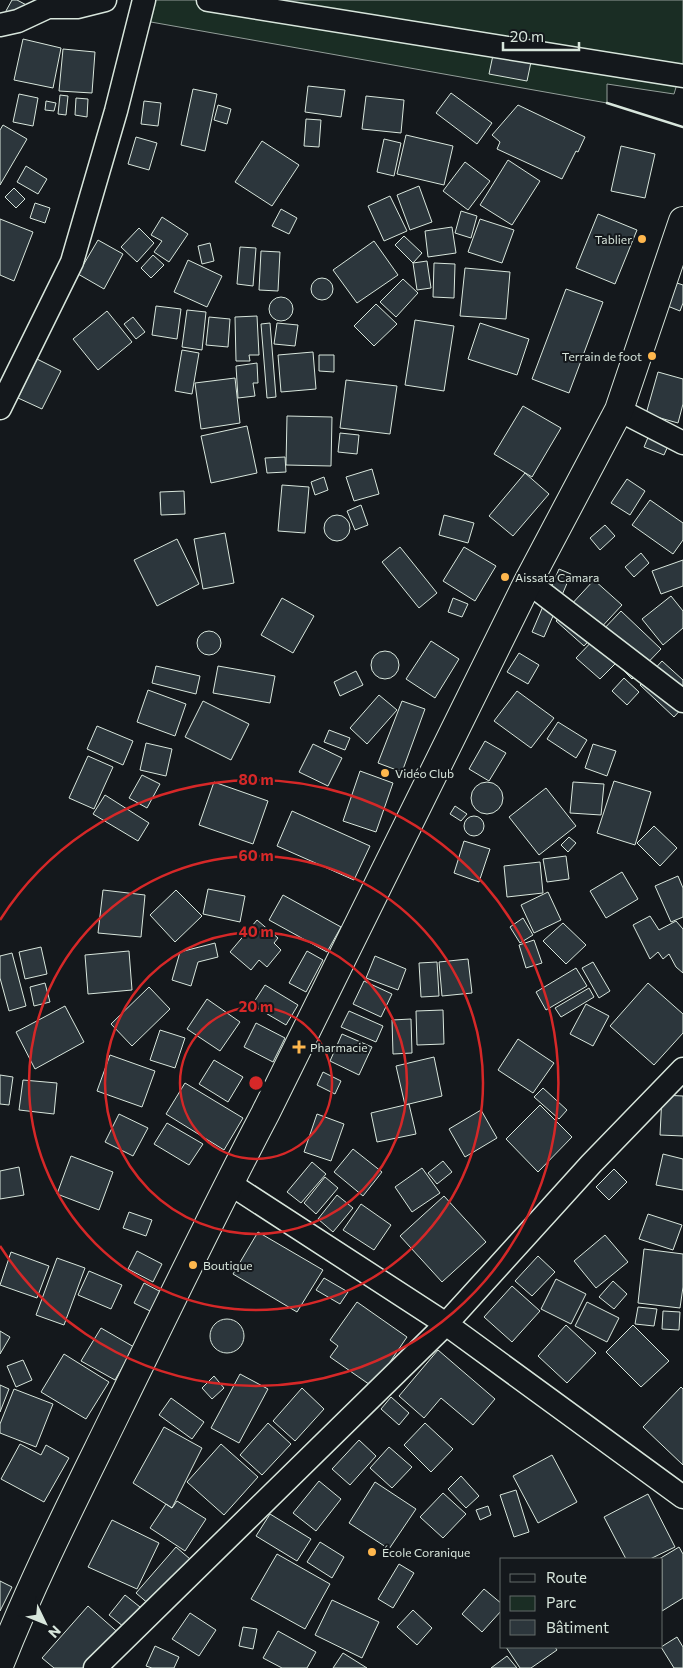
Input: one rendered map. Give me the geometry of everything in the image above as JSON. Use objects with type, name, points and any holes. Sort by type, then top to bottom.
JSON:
[{"type":"main road","points":[[0,1664],[17,1620],[229,1183],[528,582],[619,410],[683,221]]},
{"type":"street","points":[[0,25],[18,21],[48,7],[77,7],[105,0]]},
{"type":"street","points":[[0,408],[72,262],[116,111],[144,0]]},
{"type":"street","points":[[208,0],[683,76]]},
{"type":"street","points":[[619,410],[683,443]]},
{"type":"street","points":[[528,582],[683,701]]},
{"type":"street","points":[[95,1668],[446,1324],[590,1164],[683,1069]]},
{"type":"street","points":[[229,1183],[446,1324],[683,1497]]},
{"type":"green space","points":[[138,0],[683,0],[683,64],[674,94],[607,84],[607,103],[134,19]]},
{"type":"building","points":[[12,0],[17,0],[34,9],[22,31],[1,20]]},
{"type":"building","points":[[23,39],[61,48],[53,88],[14,80]]},
{"type":"building","points":[[63,49],[95,52],[92,93],[59,91]]},
{"type":"building","points":[[493,55],[531,62],[527,81],[489,74]]},
{"type":"building","points":[[308,86],[345,90],[341,117],[305,112]]},
{"type":"building","points":[[193,89],[217,94],[205,151],[181,145]]},
{"type":"building","points":[[451,93],[492,123],[477,144],[436,113]]},
{"type":"building","points":[[19,94],[38,98],[33,126],[13,122]]},
{"type":"building","points":[[60,95],[68,96],[66,115],[58,114]]},
{"type":"building","points":[[366,96],[404,100],[401,133],[362,129]]},
{"type":"building","points":[[76,98],[88,99],[87,117],[75,115]]},
{"type":"building","points":[[46,101],[56,103],[54,111],[45,110]]},
{"type":"building","points":[[144,101],[161,103],[158,126],[141,124]]},
{"type":"building","points":[[218,105],[231,109],[227,124],[214,120]]},
{"type":"building","points":[[518,105],[585,137],[562,179],[497,149],[500,142],[492,135]]},
{"type":"building","points":[[306,119],[321,120],[319,147],[304,146]]},
{"type":"building","points":[[3,125],[27,139],[0,185],[0,130]]},
{"type":"building","points":[[406,135],[453,146],[444,185],[397,174]]},
{"type":"building","points":[[136,137],[157,143],[149,170],[128,164]]},
{"type":"building","points":[[384,139],[401,143],[394,176],[377,172]]},
{"type":"building","points":[[262,141],[299,165],[272,206],[235,182]]},
{"type":"building","points":[[621,146],[655,154],[645,198],[611,191]]},
{"type":"building","points":[[508,160],[540,181],[512,225],[480,205]]},
{"type":"building","points":[[465,162],[490,181],[468,210],[443,191]]},
{"type":"building","points":[[26,166],[47,179],[38,194],[17,182]]},
{"type":"building","points":[[419,186],[432,222],[410,230],[397,195]]},
{"type":"building","points":[[14,188],[25,199],[16,208],[5,197]]},
{"type":"building","points":[[390,196],[407,231],[384,241],[368,206]]},
{"type":"building","points":[[35,203],[50,208],[45,223],[30,218]]},
{"type":"building","points":[[281,209],[297,218],[289,234],[272,226]]},
{"type":"building","points":[[461,211],[477,216],[471,238],[455,233]]},
{"type":"building","points":[[598,214],[637,230],[615,284],[576,268]]},
{"type":"building","points":[[162,217],[188,234],[169,262],[154,252],[162,241],[151,235]]},
{"type":"building","points":[[0,219],[33,232],[14,281],[0,275]]},
{"type":"building","points":[[480,219],[514,230],[502,263],[468,252]]},
{"type":"building","points":[[452,227],[456,253],[428,257],[425,231]]},
{"type":"building","points":[[139,228],[154,243],[137,262],[121,247]]},
{"type":"building","points":[[404,236],[422,253],[413,263],[395,245]]},
{"type":"building","points":[[98,240],[123,254],[104,289],[78,274]]},
{"type":"building","points":[[374,241],[398,275],[357,303],[333,270]]},
{"type":"building","points":[[210,243],[214,261],[202,264],[198,246]]},
{"type":"building","points":[[240,247],[256,248],[253,286],[237,284]]},
{"type":"building","points":[[261,251],[280,252],[278,291],[259,290]]},
{"type":"building","points":[[153,255],[164,265],[151,278],[141,268]]},
{"type":"building","points":[[188,260],[222,276],[207,307],[174,292]]},
{"type":"building","points":[[427,261],[431,288],[417,290],[413,263]]},
{"type":"building","points":[[434,263],[455,264],[454,298],[433,297]]},
{"type":"building","points":[[465,268],[510,272],[506,319],[460,316]]},
{"type":"building","points":[[322,278],[330,281],[333,289],[330,297],[322,300],[314,297],[311,289],[314,281]]},
{"type":"building","points":[[403,279],[418,293],[396,317],[380,302]]},
{"type":"building","points":[[674,282],[683,285],[683,303],[680,311],[665,305]]},
{"type":"building","points":[[566,289],[603,302],[569,393],[532,379]]},
{"type":"building","points":[[281,297],[286,298],[292,304],[292,314],[286,320],[281,321],[276,320],[270,314],[269,309],[270,304],[276,298]]},
{"type":"building","points":[[376,304],[397,324],[374,346],[354,326]]},
{"type":"building","points":[[156,306],[181,309],[177,339],[152,335]]},
{"type":"building","points":[[187,310],[206,312],[202,350],[182,347]]},
{"type":"building","points":[[107,311],[132,342],[98,370],[73,339]]},
{"type":"building","points":[[257,316],[259,355],[249,355],[250,361],[236,361],[235,317]]},
{"type":"building","points":[[133,317],[145,332],[136,339],[124,324]]},
{"type":"building","points":[[209,317],[230,319],[228,347],[206,345]]},
{"type":"building","points":[[415,320],[454,326],[444,391],[405,385]]},
{"type":"building","points":[[270,323],[276,397],[267,398],[261,324]]},
{"type":"building","points":[[277,323],[298,325],[295,346],[274,344]]},
{"type":"building","points":[[480,323],[529,339],[517,375],[468,359]]},
{"type":"building","points":[[182,350],[199,353],[192,394],[175,391]]},
{"type":"building","points":[[313,352],[316,389],[281,392],[278,355]]},
{"type":"building","points":[[319,355],[334,355],[334,372],[319,371]]},
{"type":"building","points":[[37,359],[61,371],[42,409],[18,398]]},
{"type":"building","points":[[257,363],[258,383],[253,383],[255,396],[238,398],[236,366]]},
{"type":"building","points":[[658,372],[683,379],[683,404],[678,423],[646,414]]},
{"type":"building","points":[[235,378],[240,423],[201,429],[195,383]]},
{"type":"building","points":[[346,380],[397,386],[390,434],[340,428]]},
{"type":"building","points":[[523,406],[561,428],[532,477],[494,454]]},
{"type":"building","points":[[287,416],[332,417],[331,466],[286,465]]},
{"type":"building","points":[[654,423],[674,432],[664,455],[644,447]]},
{"type":"building","points":[[247,426],[257,473],[211,483],[201,436]]},
{"type":"building","points":[[340,433],[359,435],[357,454],[338,452]]},
{"type":"building","points":[[285,457],[286,472],[267,473],[265,458]]},
{"type":"building","points":[[372,469],[379,494],[354,501],[346,477]]},
{"type":"building","points":[[525,473],[549,494],[513,536],[489,516]]},
{"type":"building","points":[[324,477],[328,490],[315,495],[311,482]]},
{"type":"building","points":[[627,479],[645,491],[630,515],[611,503]]},
{"type":"building","points":[[282,485],[309,487],[305,533],[278,531]]},
{"type":"building","points":[[184,491],[185,514],[161,515],[160,492]]},
{"type":"building","points":[[650,500],[683,523],[683,540],[673,554],[632,525]]},
{"type":"building","points":[[361,505],[368,525],[355,530],[347,511]]},
{"type":"building","points":[[337,515],[346,519],[350,528],[346,537],[337,541],[328,537],[324,528],[328,519]]},
{"type":"building","points":[[444,515],[474,523],[468,543],[439,535]]},
{"type":"building","points":[[605,525],[615,536],[600,550],[590,538]]},
{"type":"building","points":[[225,533],[234,583],[203,589],[194,539]]},
{"type":"building","points":[[177,539],[199,584],[157,606],[134,560]]},
{"type":"building","points":[[400,547],[437,593],[419,608],[382,562]]},
{"type":"building","points":[[464,547],[496,566],[475,601],[443,581]]},
{"type":"building","points":[[641,553],[649,563],[634,577],[625,567]]},
{"type":"building","points":[[683,560],[683,586],[661,594],[652,571]]},
{"type":"building","points":[[559,569],[571,574],[544,637],[532,632]]},
{"type":"building","points":[[594,580],[622,605],[584,646],[556,621]]},
{"type":"building","points":[[671,596],[683,611],[683,628],[663,645],[642,619]]},
{"type":"building","points":[[282,598],[314,616],[293,653],[261,635]]},
{"type":"building","points":[[453,598],[468,604],[462,617],[448,612]]},
{"type":"building","points":[[621,611],[661,649],[632,679],[616,663],[600,679],[576,658]]},
{"type":"building","points":[[209,631],[217,635],[221,643],[217,651],[209,655],[201,651],[197,643],[201,635]]},
{"type":"building","points":[[431,641],[459,659],[435,698],[406,679]]},
{"type":"building","points":[[385,651],[395,655],[399,665],[395,675],[385,679],[375,675],[371,665],[375,655]]},
{"type":"building","points":[[519,653],[539,665],[528,684],[507,672]]},
{"type":"building","points":[[662,661],[683,680],[683,707],[674,717],[640,685]]},
{"type":"building","points":[[156,666],[200,676],[196,694],[152,683]]},
{"type":"building","points":[[218,666],[275,676],[270,703],[213,693]]},
{"type":"building","points":[[356,671],[363,685],[340,696],[334,682]]},
{"type":"building","points":[[624,678],[639,692],[627,705],[612,691]]},
{"type":"building","points":[[148,690],[186,704],[175,736],[137,722]]},
{"type":"building","points":[[517,691],[554,718],[531,748],[494,721]]},
{"type":"building","points":[[379,695],[397,710],[367,744],[350,728]]},
{"type":"building","points":[[203,701],[249,724],[231,760],[185,737]]},
{"type":"building","points":[[402,701],[425,709],[402,772],[378,763]]},
{"type":"building","points":[[558,722],[587,740],[576,758],[547,739]]},
{"type":"building","points":[[97,726],[133,741],[123,765],[87,749]]},
{"type":"building","points":[[329,730],[350,738],[345,750],[324,742]]},
{"type":"building","points":[[485,741],[506,753],[489,781],[469,769]]},
{"type":"building","points":[[146,743],[172,749],[166,776],[140,770]]},
{"type":"building","points":[[313,744],[342,758],[328,786],[299,772]]},
{"type":"building","points":[[593,744],[616,751],[607,776],[585,768]]},
{"type":"building","points":[[88,756],[113,767],[94,809],[69,798]]},
{"type":"building","points":[[360,771],[393,783],[376,832],[343,821]]},
{"type":"building","points":[[142,775],[160,784],[147,808],[129,798]]},
{"type":"building","points":[[614,781],[651,792],[635,845],[597,833]]},
{"type":"building","points":[[214,782],[268,801],[253,844],[199,825]]},
{"type":"building","points":[[487,782],[493,783],[498,787],[502,792],[502,804],[498,809],[493,813],[487,814],[481,813],[476,809],[472,804],[471,798],[472,792],[476,787],[481,783]]},
{"type":"building","points":[[573,782],[604,784],[601,815],[570,813]]},
{"type":"building","points":[[546,788],[576,826],[539,855],[509,817]]},
{"type":"building","points":[[105,795],[149,823],[138,841],[93,814]]},
{"type":"building","points":[[455,806],[467,814],[461,821],[450,814]]},
{"type":"building","points":[[292,811],[370,846],[354,880],[277,846]]},
{"type":"building","points":[[474,816],[481,819],[484,826],[481,833],[474,836],[467,833],[464,826],[467,819]]},
{"type":"building","points":[[654,826],[677,848],[660,866],[637,843]]},
{"type":"building","points":[[569,837],[576,843],[568,852],[561,845]]},
{"type":"building","points":[[464,841],[490,849],[479,882],[454,873]]},
{"type":"building","points":[[566,856],[569,879],[547,882],[543,859]]},
{"type":"building","points":[[540,862],[543,893],[507,897],[504,866]]},
{"type":"building","points":[[622,872],[638,899],[606,918],[590,891]]},
{"type":"building","points":[[678,876],[683,888],[683,917],[671,922],[655,886]]},
{"type":"building","points":[[208,889],[245,896],[240,922],[203,914]]},
{"type":"building","points":[[103,890],[145,895],[141,937],[98,933]]},
{"type":"building","points":[[176,890],[202,916],[175,942],[150,915]]},
{"type":"building","points":[[548,892],[561,920],[534,933],[521,905]]},
{"type":"building","points":[[283,895],[341,927],[327,952],[269,920]]},
{"type":"building","points":[[650,916],[659,930],[676,921],[683,929],[683,973],[676,967],[669,954],[663,959],[658,952],[650,959],[633,925]]},
{"type":"building","points":[[523,918],[533,935],[520,943],[510,927]]},
{"type":"building","points":[[257,920],[278,938],[274,943],[281,950],[267,967],[259,960],[251,970],[230,952]]},
{"type":"building","points":[[563,923],[586,945],[566,964],[543,941]]},
{"type":"building","points":[[534,940],[542,963],[526,968],[519,945]]},
{"type":"building","points":[[215,943],[218,957],[198,962],[191,986],[172,980],[180,952]]},
{"type":"building","points":[[41,947],[47,974],[25,979],[19,952]]},
{"type":"building","points":[[129,951],[132,990],[88,994],[85,955]]},
{"type":"building","points":[[307,951],[323,960],[306,992],[289,983]]},
{"type":"building","points":[[12,953],[26,1006],[9,1011],[0,978],[0,956]]},
{"type":"building","points":[[375,956],[406,969],[398,990],[366,978]]},
{"type":"building","points":[[468,959],[472,993],[442,996],[439,962]]},
{"type":"building","points":[[437,962],[439,996],[421,997],[419,963]]},
{"type":"building","points":[[593,962],[610,991],[599,998],[582,968]]},
{"type":"building","points":[[576,968],[587,986],[546,1010],[536,992]]},
{"type":"building","points":[[364,981],[392,994],[381,1017],[353,1004]]},
{"type":"building","points":[[45,983],[50,1002],[34,1006],[30,987]]},
{"type":"building","points":[[648,983],[683,1014],[683,1033],[654,1065],[610,1026]]},
{"type":"building","points":[[265,985],[298,1005],[286,1025],[252,1005]]},
{"type":"building","points":[[149,987],[170,1009],[132,1046],[111,1024]]},
{"type":"building","points":[[589,988],[594,997],[561,1017],[555,1008]]},
{"type":"building","points":[[207,999],[240,1022],[220,1051],[187,1029]]},
{"type":"building","points":[[586,1004],[609,1016],[593,1046],[570,1034]]},
{"type":"building","points":[[65,1006],[84,1042],[35,1069],[16,1032]]},
{"type":"building","points":[[443,1010],[444,1044],[417,1045],[416,1011]]},
{"type":"building","points":[[349,1011],[383,1026],[376,1042],[341,1027]]},
{"type":"building","points":[[411,1019],[412,1053],[393,1054],[392,1020]]},
{"type":"building","points":[[256,1023],[285,1038],[273,1062],[244,1047]]},
{"type":"building","points":[[160,1030],[185,1038],[175,1068],[150,1060]]},
{"type":"building","points":[[342,1034],[372,1047],[359,1075],[330,1061]]},
{"type":"building","points":[[518,1039],[554,1063],[533,1093],[498,1070]]},
{"type":"building","points":[[110,1055],[155,1071],[142,1107],[97,1091]]},
{"type":"building","points":[[434,1057],[442,1096],[405,1105],[396,1066]]},
{"type":"building","points":[[214,1060],[243,1077],[228,1102],[199,1084]]},
{"type":"building","points":[[323,1072],[341,1081],[335,1094],[317,1085]]},
{"type":"building","points":[[0,1075],[13,1077],[9,1105],[0,1104]]},
{"type":"building","points":[[23,1080],[57,1083],[54,1114],[19,1110]]},
{"type":"building","points":[[185,1083],[243,1118],[224,1150],[166,1114]]},
{"type":"building","points":[[543,1088],[567,1110],[559,1119],[534,1097]]},
{"type":"building","points":[[662,1095],[683,1096],[683,1136],[660,1135]]},
{"type":"building","points":[[409,1104],[416,1134],[377,1142],[371,1113]]},
{"type":"building","points":[[540,1105],[572,1137],[538,1172],[506,1139]]},
{"type":"building","points":[[481,1110],[497,1138],[465,1157],[449,1129]]},
{"type":"building","points":[[119,1114],[148,1128],[133,1156],[105,1142]]},
{"type":"building","points":[[317,1114],[344,1124],[331,1161],[304,1152]]},
{"type":"building","points":[[167,1123],[203,1144],[189,1165],[154,1144]]},
{"type":"building","points":[[353,1149],[382,1172],[363,1196],[334,1172]]},
{"type":"building","points":[[663,1154],[683,1159],[683,1190],[656,1185]]},
{"type":"building","points":[[71,1156],[113,1172],[99,1210],[57,1194]]},
{"type":"building","points":[[443,1161],[452,1172],[437,1184],[428,1173]]},
{"type":"building","points":[[312,1162],[326,1174],[301,1203],[287,1192]]},
{"type":"building","points":[[19,1167],[24,1195],[0,1199],[0,1171]]},
{"type":"building","points":[[422,1168],[440,1193],[412,1212],[395,1187]]},
{"type":"building","points":[[614,1169],[627,1182],[609,1200],[596,1187]]},
{"type":"building","points":[[325,1177],[338,1188],[316,1214],[304,1203]]},
{"type":"building","points":[[337,1195],[353,1208],[333,1232],[318,1219]]},
{"type":"building","points":[[444,1196],[486,1242],[442,1282],[400,1236]]},
{"type":"building","points":[[361,1204],[391,1225],[374,1250],[343,1230]]},
{"type":"building","points":[[129,1212],[152,1220],[146,1236],[123,1228]]},
{"type":"building","points":[[648,1214],[682,1225],[673,1250],[639,1239]]},
{"type":"building","points":[[258,1232],[323,1270],[297,1312],[233,1274]]},
{"type":"building","points":[[605,1235],[628,1262],[596,1288],[574,1261]]},
{"type":"building","points":[[644,1249],[683,1254],[683,1287],[680,1308],[638,1303]]},
{"type":"building","points":[[137,1251],[162,1264],[153,1282],[128,1269]]},
{"type":"building","points":[[11,1252],[49,1266],[37,1298],[0,1285]]},
{"type":"building","points":[[538,1256],[555,1272],[532,1296],[515,1281]]},
{"type":"building","points":[[57,1258],[85,1268],[64,1325],[36,1315]]},
{"type":"building","points":[[89,1271],[122,1285],[111,1309],[78,1295]]},
{"type":"building","points":[[324,1278],[348,1292],[340,1304],[316,1290]]},
{"type":"building","points":[[556,1279],[586,1294],[571,1324],[541,1309]]},
{"type":"building","points":[[613,1281],[627,1294],[614,1309],[599,1297]]},
{"type":"building","points":[[144,1283],[161,1292],[152,1312],[134,1303]]},
{"type":"building","points":[[512,1286],[540,1311],[512,1342],[484,1317]]},
{"type":"building","points":[[357,1302],[407,1337],[373,1387],[330,1357],[338,1346],[330,1340]]},
{"type":"building","points":[[587,1302],[619,1318],[607,1342],[575,1326]]},
{"type":"building","points":[[638,1307],[657,1309],[654,1326],[635,1324]]},
{"type":"building","points":[[663,1311],[680,1312],[679,1330],[662,1329]]},
{"type":"building","points":[[227,1319],[239,1324],[244,1336],[239,1348],[227,1353],[215,1348],[210,1336],[215,1324]]},
{"type":"building","points":[[566,1325],[596,1353],[567,1383],[538,1356]]},
{"type":"building","points":[[633,1325],[669,1361],[641,1387],[606,1352]]},
{"type":"building","points":[[101,1328],[134,1347],[115,1380],[81,1361]]},
{"type":"building","points":[[0,1331],[10,1337],[0,1354]]},
{"type":"building","points":[[438,1350],[495,1399],[473,1425],[441,1398],[424,1418],[399,1396]]},
{"type":"building","points":[[64,1354],[109,1382],[86,1419],[41,1392]]},
{"type":"building","points":[[23,1360],[32,1380],[16,1387],[7,1366]]},
{"type":"building","points":[[240,1374],[268,1389],[239,1443],[211,1428]]},
{"type":"building","points":[[214,1376],[224,1388],[212,1399],[202,1388]]},
{"type":"building","points":[[0,1385],[9,1389],[0,1412]]},
{"type":"building","points":[[681,1387],[683,1389],[683,1465],[643,1427]]},
{"type":"building","points":[[302,1388],[324,1409],[295,1441],[273,1421]]},
{"type":"building","points":[[14,1389],[53,1404],[36,1447],[0,1433],[0,1424]]},
{"type":"building","points":[[391,1397],[409,1413],[399,1425],[381,1409]]},
{"type":"building","points":[[171,1398],[204,1422],[192,1439],[159,1415]]},
{"type":"building","points":[[268,1423],[291,1444],[262,1475],[240,1455]]},
{"type":"building","points":[[425,1423],[453,1449],[431,1472],[404,1445]]},
{"type":"building","points":[[164,1427],[202,1448],[172,1508],[133,1483]]},
{"type":"building","points":[[359,1440],[376,1456],[350,1485],[332,1469]]},
{"type":"building","points":[[20,1444],[41,1455],[46,1445],[69,1458],[44,1502],[1,1479]]},
{"type":"building","points":[[221,1444],[258,1477],[224,1515],[187,1482]]},
{"type":"building","points":[[389,1447],[412,1467],[392,1488],[370,1468]]},
{"type":"building","points":[[552,1455],[577,1502],[538,1523],[513,1476]]},
{"type":"building","points":[[461,1476],[479,1496],[466,1508],[448,1489]]},
{"type":"building","points":[[319,1481],[341,1499],[316,1531],[293,1513]]},
{"type":"building","points":[[375,1482],[416,1509],[389,1549],[349,1523]]},
{"type":"building","points":[[516,1490],[529,1532],[514,1537],[500,1495]]},
{"type":"building","points":[[443,1493],[466,1514],[443,1538],[420,1517]]},
{"type":"building","points":[[648,1494],[675,1547],[652,1558],[625,1558],[604,1517]]},
{"type":"building","points":[[177,1501],[206,1519],[185,1551],[150,1528],[166,1504],[172,1508]]},
{"type":"building","points":[[488,1506],[491,1515],[480,1520],[476,1510]]},
{"type":"building","points":[[270,1514],[311,1539],[297,1561],[256,1536]]},
{"type":"building","points":[[112,1520],[159,1543],[137,1589],[88,1567]]},
{"type":"building","points":[[320,1542],[344,1557],[332,1578],[307,1562]]},
{"type":"building","points":[[176,1547],[190,1559],[150,1605],[136,1593]]},
{"type":"building","points":[[679,1547],[683,1554],[683,1598],[663,1610],[663,1558],[661,1558]]},
{"type":"building","points":[[277,1554],[330,1584],[305,1629],[251,1599]]},
{"type":"building","points":[[399,1564],[414,1573],[393,1608],[378,1599]]},
{"type":"building","points":[[0,1581],[12,1587],[0,1611]]},
{"type":"building","points":[[484,1589],[500,1602],[500,1612],[482,1632],[462,1614]]},
{"type":"building","points":[[125,1595],[145,1611],[129,1631],[109,1615]]},
{"type":"building","points":[[332,1600],[379,1622],[362,1658],[315,1635]]},
{"type":"building","points":[[88,1606],[122,1636],[93,1668],[54,1668],[42,1658]]},
{"type":"building","points":[[413,1610],[432,1628],[417,1645],[397,1627]]},
{"type":"building","points":[[190,1613],[216,1630],[199,1656],[172,1639]]},
{"type":"building","points":[[243,1627],[257,1629],[253,1649],[239,1646]]},
{"type":"building","points":[[278,1631],[316,1652],[307,1668],[282,1668],[263,1658]]},
{"type":"building","points":[[677,1637],[683,1647],[683,1668],[674,1668],[662,1648]]},
{"type":"building","points":[[155,1646],[179,1657],[174,1668],[152,1668],[146,1666]]},
{"type":"building","points":[[507,1648],[556,1648],[557,1650],[531,1668],[520,1668]]},
{"type":"building","points":[[343,1653],[367,1668],[333,1668]]},
{"type":"building","points":[[507,1656],[517,1668],[491,1668]]},
{"type":"wall","points":[[607,103],[683,127]]},
{"type":"place","name":"Tablier","points":[[642,239]]},
{"type":"place","name":"Terrain de foot","points":[[652,356]]},
{"type":"place","name":"Aissata Camara","points":[[505,577]]},
{"type":"place","name":"Vidéo Club","points":[[385,773]]},
{"type":"place","name":"Pharmacie","points":[[299,1047]]},
{"type":"place","name":"Boutique","points":[[193,1265]]},
{"type":"place","name":"École Coranique","points":[[372,1552]]}]
